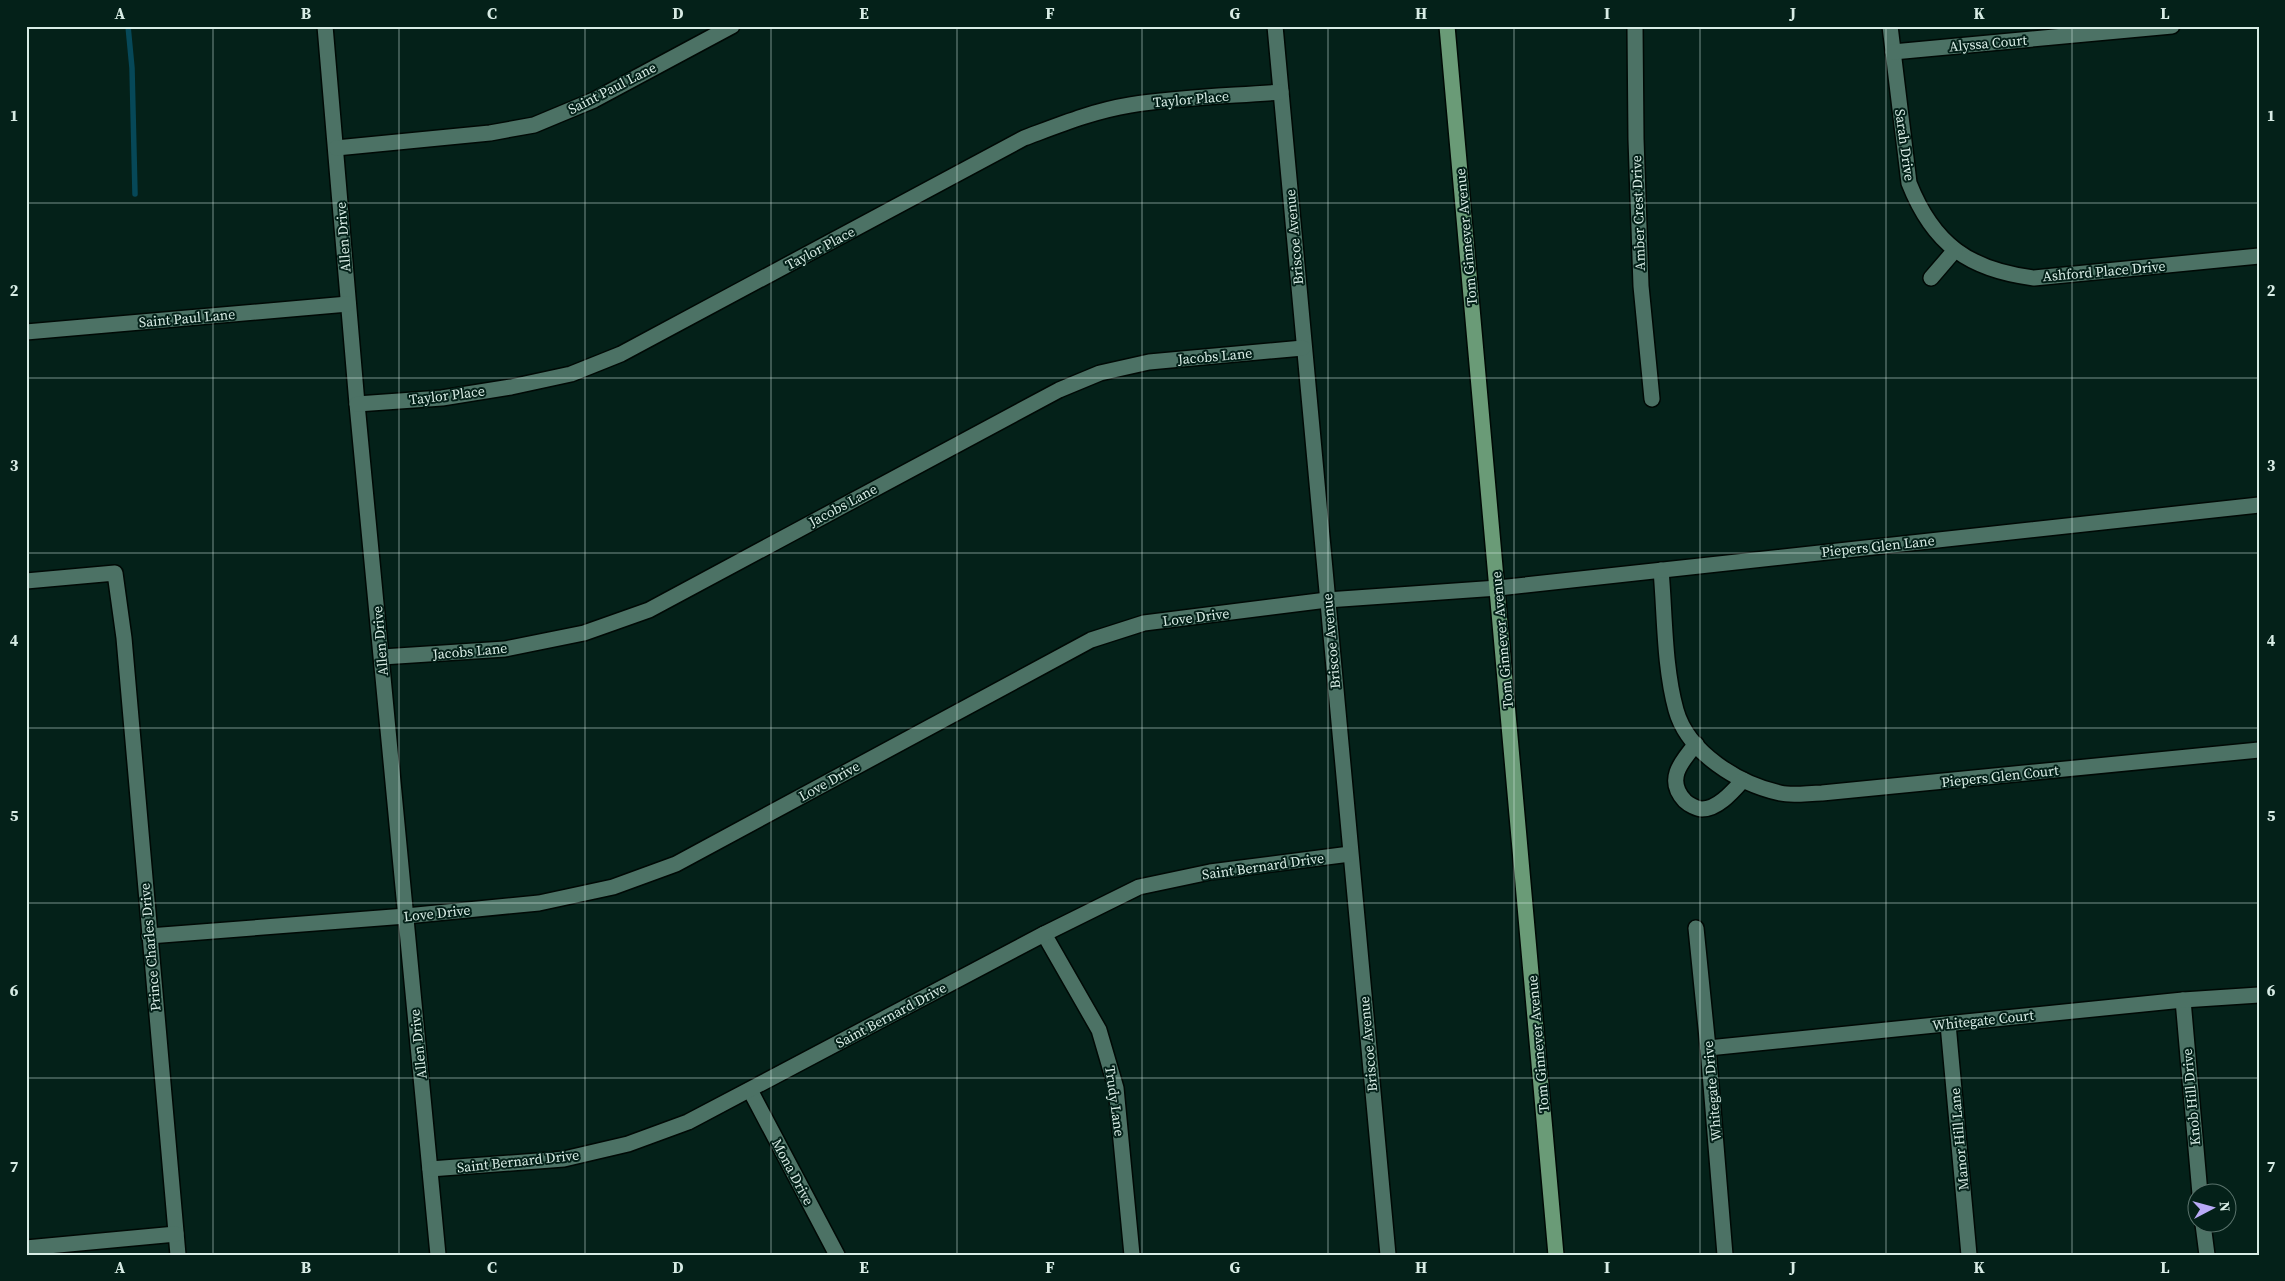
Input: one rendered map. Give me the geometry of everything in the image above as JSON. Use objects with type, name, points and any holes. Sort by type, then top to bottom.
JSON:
[{"type":"main road","name":"Tom Ginnever Avenue","points":[[1447,26],[1556,1255]]},
{"type":"street","name":"Allen Drive","points":[[325,26],[357,404],[438,1255]]},
{"type":"street","name":"Saint Paul Lane","points":[[336,148],[490,133],[534,125],[594,100],[732,26]]},
{"type":"street","name":"Briscoe Avenue","points":[[1275,26],[1303,348],[1388,1255]]},
{"type":"street","name":"Amber Crest Drive","points":[[1635,26],[1636,139],[1641,286],[1652,399]]},
{"type":"street","name":"Sarah Drive","points":[[1890,26],[1909,183],[1917,202],[1930,224],[1955,250]]},
{"type":"street","name":"Alyssa Court","points":[[1893,52],[2172,26]]},
{"type":"street","name":"Taylor Place","points":[[357,404],[442,398],[511,387],[571,374],[621,354],[1024,138],[1080,118],[1128,106],[1172,100],[1281,92]]},
{"type":"street","name":"Ashford Place Drive","points":[[1955,250],[1989,269],[2034,278],[2259,256]]},
{"type":"street","points":[[1931,278],[1955,250]]},
{"type":"street","name":"Saint Paul Lane","points":[[26,332],[348,304]]},
{"type":"street","name":"Jacobs Lane","points":[[382,657],[505,649],[584,633],[649,610],[1060,390],[1100,373],[1149,362],[1303,348]]},
{"type":"street","name":"Piepers Glen Lane","points":[[1498,588],[2259,505]]},
{"type":"street","name":"Piepers Glen Court","points":[[1661,570],[1670,680],[1677,713],[1696,744],[1725,770],[1742,780],[1781,793],[1822,794],[2259,750]]},
{"type":"street","name":"Prince Charles Drive","points":[[26,581],[115,573],[124,638],[178,1255]]},
{"type":"street","name":"Love Drive","points":[[149,936],[406,916],[540,902],[613,887],[676,864],[1091,640],[1144,624],[1327,600],[1498,588]]},
{"type":"street","points":[[1696,744],[1683,760],[1675,779],[1677,792],[1688,804],[1702,809],[1716,805],[1730,794],[1742,780]]},
{"type":"street","name":"Saint Bernard Drive","points":[[430,1169],[564,1159],[628,1144],[688,1122],[1044,934],[1138,887],[1210,872],[1350,854]]},
{"type":"street","name":"Whitegate Drive","points":[[1696,928],[1725,1255]]},
{"type":"street","name":"Trudy Lane","points":[[1044,934],[1099,1030],[1109,1061],[1116,1088],[1132,1255]]},
{"type":"street","name":"Whitegate Court","points":[[1708,1048],[2183,1000],[2259,995]]},
{"type":"street","name":"Knob Hill Drive","points":[[2183,1000],[2199,1184]]},
{"type":"street","name":"Manor Hill Lane","points":[[1948,1024],[1969,1255]]},
{"type":"street","name":"Mona Drive","points":[[750,1090],[837,1255]]},
{"type":"street","points":[[26,1248],[176,1234]]},
{"type":"street","points":[[2204,1234],[2206,1255]]},
{"type":"waterway","points":[[128,26],[132,68],[135,194]]}]
